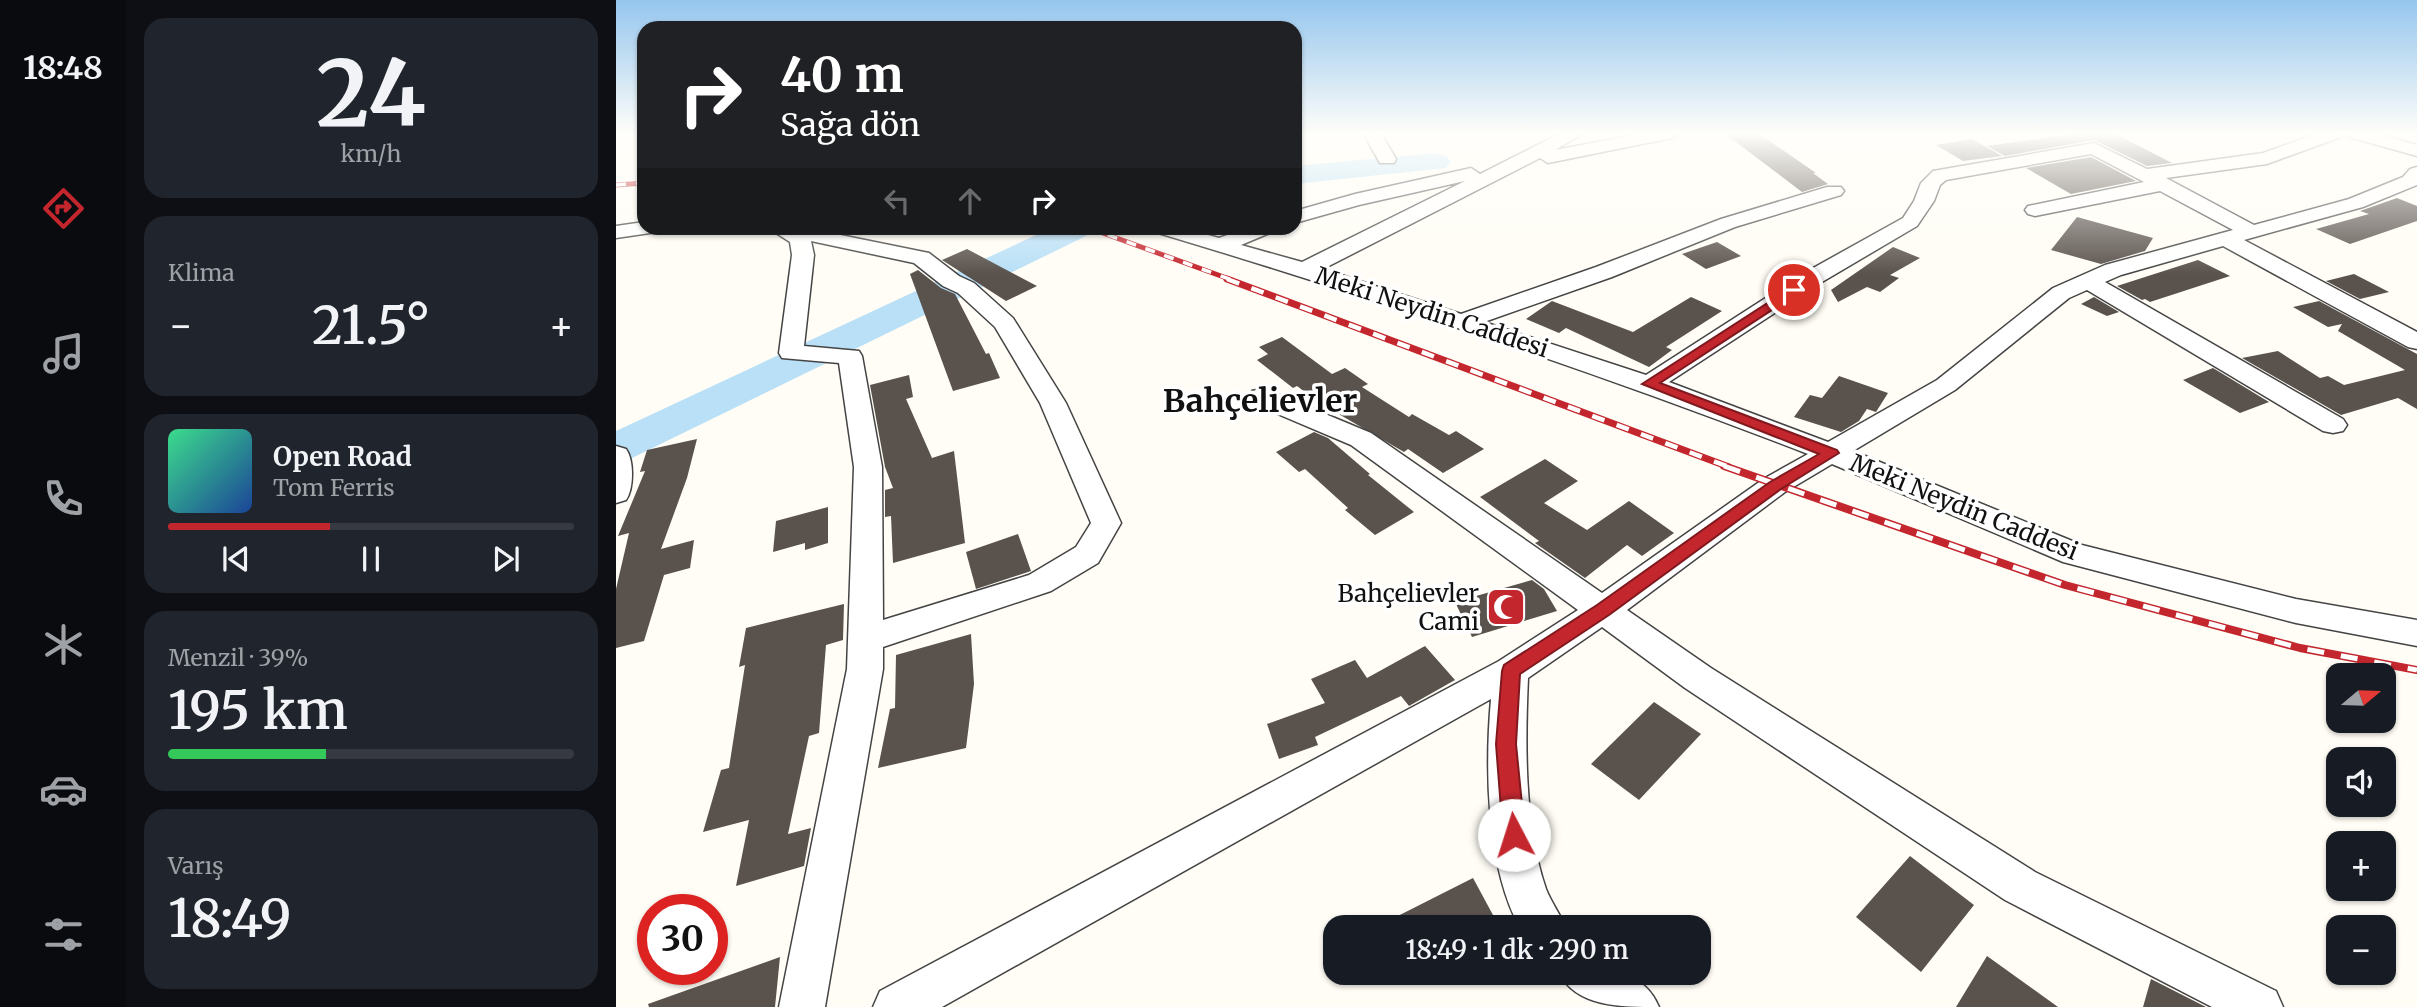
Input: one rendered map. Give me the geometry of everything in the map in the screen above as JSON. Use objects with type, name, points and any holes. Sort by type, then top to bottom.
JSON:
[{"type":"street","points":[[1302,215],[1441,180]]},
{"type":"street","points":[[1304,270],[1483,180]]},
{"type":"street","points":[[1649,384],[1814,277],[1910,222],[1934,180]]},
{"type":"street","points":[[2035,210],[2152,180],[2417,342]]},
{"type":"street","points":[[906,1004],[1511,671],[1603,610],[1775,485],[1946,385],[2061,293],[2113,270],[2356,203],[2410,184]]},
{"type":"street","points":[[1461,322],[1604,272],[1728,223],[1834,191]]},
{"type":"street","points":[[616,232],[637,230]]},
{"type":"street","points":[[792,235],[800,240],[803,255],[791,353],[850,356],[868,467],[865,669],[802,1007]]},
{"type":"street","points":[[813,235],[921,258],[1005,323],[1054,403],[1106,523],[1087,555],[1040,583],[865,639]]},
{"type":"street","name":"Meki Neydin Caddesi","points":[[1186,235],[1304,270],[1649,384],[1832,453],[2074,554],[2296,611],[2417,634]]},
{"type":"street","points":[[1221,245],[1247,235]]},
{"type":"street","points":[[2088,281],[2333,425]]},
{"type":"street","points":[[1261,397],[1361,439],[1698,678],[2020,886],[2260,1007]]},
{"type":"street","points":[[616,493],[617,456]]},
{"type":"street","points":[[1511,671],[1506,744],[1516,858],[1528,900],[1537,915]]},
{"type":"street","points":[[1601,985],[1636,1007]]},
{"type":"building","points":[[1786,180],[1823,180],[1828,184],[1802,192]]},
{"type":"building","points":[[2047,180],[2136,181],[2071,194]]},
{"type":"building","points":[[2397,198],[2417,206],[2417,221],[2350,244],[2316,229],[2369,214],[2360,211]]},
{"type":"building","points":[[2077,217],[2153,238],[2145,251],[2101,264],[2051,250]]},
{"type":"building","points":[[1717,242],[1741,256],[1706,269],[1682,254]]},
{"type":"building","points":[[1893,247],[1920,258],[1890,275],[1899,278],[1880,292],[1867,287],[1838,302],[1831,290]]},
{"type":"building","points":[[967,249],[1037,286],[1006,301],[942,260]]},
{"type":"building","points":[[2198,260],[2230,276],[2150,302],[2117,286]]},
{"type":"building","points":[[918,270],[941,288],[955,294],[986,354],[989,353],[1000,378],[953,391],[910,274]]},
{"type":"building","points":[[2354,274],[2389,292],[2360,299],[2326,281]]},
{"type":"building","points":[[1691,297],[1722,311],[1666,347],[1672,350],[1649,367],[1566,328],[1559,333],[1526,319],[1552,301],[1633,332]]},
{"type":"building","points":[[2094,297],[2119,312],[2107,316],[2081,304]]},
{"type":"building","points":[[2319,301],[2417,354],[2417,409],[2398,398],[2341,415],[2242,358],[2278,351],[2320,378],[2328,376],[2344,385],[2405,370],[2338,331],[2342,324],[2328,327],[2293,307]]},
{"type":"building","points":[[1282,337],[1332,374],[1345,368],[1368,384],[1362,387],[1409,417],[1412,414],[1449,435],[1456,431],[1484,449],[1443,473],[1408,449],[1404,452],[1318,402],[1297,386],[1293,388],[1257,360],[1268,354],[1259,347]]},
{"type":"building","points":[[2213,368],[2269,402],[2240,413],[2183,380]]},
{"type":"building","points":[[909,375],[913,397],[906,399],[932,458],[954,451],[965,543],[893,563],[891,516],[885,517],[885,490],[893,488],[885,467],[870,385]]},
{"type":"building","points":[[1839,376],[1888,393],[1876,412],[1867,409],[1859,421],[1841,432],[1794,417],[1810,395],[1822,398]]},
{"type":"building","points":[[1314,432],[1328,438],[1414,512],[1375,535],[1345,510],[1348,508],[1305,469],[1299,472],[1276,452]]},
{"type":"building","points":[[697,439],[687,478],[661,549],[694,540],[690,568],[664,575],[644,641],[616,648],[616,589],[629,533],[618,536],[645,471],[640,472],[647,450]]},
{"type":"building","points":[[1545,459],[1578,481],[1544,503],[1587,530],[1629,501],[1674,533],[1642,556],[1627,545],[1585,578],[1535,543],[1539,541],[1480,497]]},
{"type":"building","points":[[828,507],[828,543],[805,550],[805,543],[773,552],[776,521]]},
{"type":"building","points":[[1018,534],[1031,571],[976,589],[966,552]]},
{"type":"building","name":"Bahçelievler Cami","points":[[1532,580],[1544,589],[1557,611],[1472,637],[1455,602]]},
{"type":"building","points":[[844,604],[843,640],[826,645],[819,733],[809,736],[788,834],[811,828],[804,866],[736,886],[749,820],[703,832],[721,770],[729,768],[745,665],[739,667],[746,628]]},
{"type":"building","points":[[971,634],[974,684],[966,748],[878,768],[890,709],[895,708],[896,655]]},
{"type":"building","points":[[1425,646],[1455,680],[1409,706],[1401,696],[1315,737],[1318,745],[1279,759],[1267,724],[1325,703],[1311,679],[1355,660],[1367,678]]},
{"type":"building","points":[[1654,702],[1701,734],[1639,800],[1591,764]]},
{"type":"building","points":[[1910,856],[1974,905],[1921,972],[1856,917]]},
{"type":"building","points":[[1473,878],[1493,915],[1400,915]]},
{"type":"building","points":[[1987,956],[2058,1007],[1956,1007]]},
{"type":"building","points":[[780,957],[775,1007],[649,1007],[648,1004],[701,985],[728,985],[728,976]]},
{"type":"building","points":[[2151,979],[2206,1007],[2143,1007]]},
{"type":"waterway","points":[[616,448],[1061,235]]},
{"type":"railway","points":[[616,185],[637,184]]},
{"type":"railway","points":[[1108,235],[1232,280]]},
{"type":"railway","points":[[1227,279],[1729,467]]},
{"type":"railway","points":[[1724,466],[2065,585],[2300,648],[2417,670]]},
{"type":"place","name":"Bahçelievler Cami","points":[[1506,607]]},
{"type":"district","name":"Bahçelievler","points":[[1260,401]]},
{"type":"route","points":[[1514,835],[1506,744],[1511,671],[1603,610],[1775,485],[1832,453],[1649,384],[1794,290]]}]
